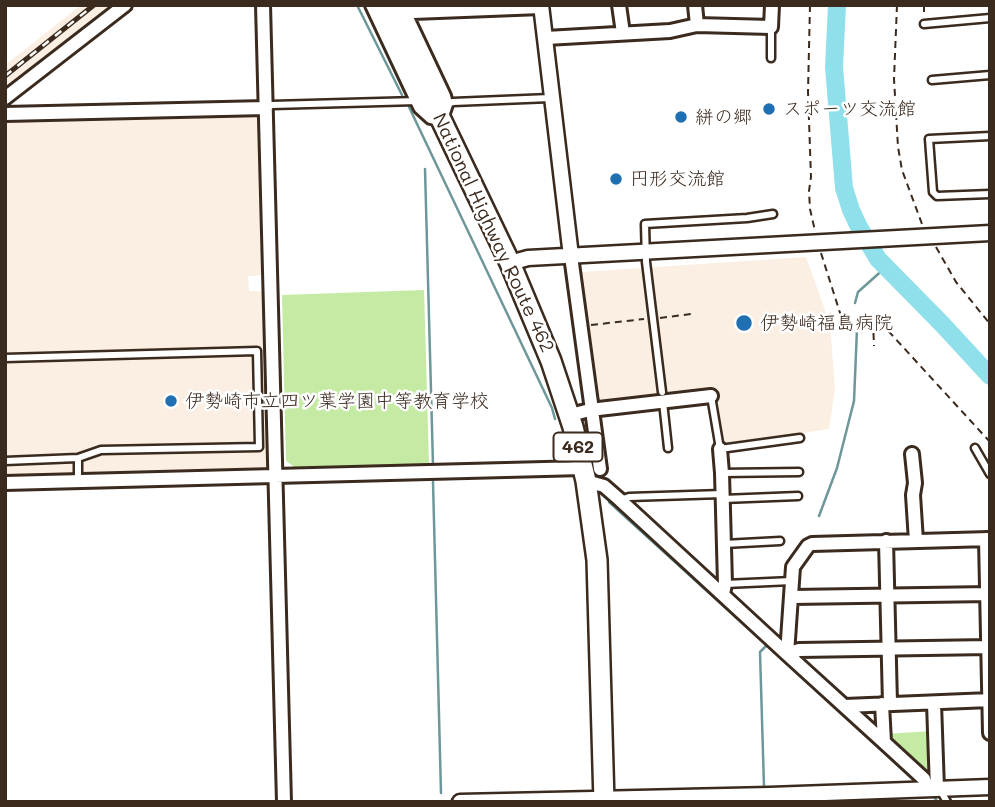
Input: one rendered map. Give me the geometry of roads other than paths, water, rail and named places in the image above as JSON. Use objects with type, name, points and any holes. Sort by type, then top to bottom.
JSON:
[{"type":"highway","name":"National Highway Route 462","points":[[386,5],[443,112],[510,263],[542,338],[590,473],[598,580],[604,800]]},
{"type":"street","points":[[5,99],[125,5]]},
{"type":"street","points":[[264,5],[284,802]]},
{"type":"street","points":[[372,5],[416,101],[431,117],[443,112],[444,96],[404,10]]},
{"type":"street","points":[[619,5],[623,33]]},
{"type":"street","points":[[695,5],[696,26]]},
{"type":"street","points":[[546,38],[670,31],[687,26],[771,27],[772,5]]},
{"type":"street","points":[[404,10],[413,12],[541,6],[590,410],[590,473]]},
{"type":"street","points":[[5,114],[266,108]]},
{"type":"street","points":[[510,263],[528,258],[990,233]]},
{"type":"street","points":[[570,415],[663,397],[711,396]]},
{"type":"street","points":[[719,449],[722,473],[724,589]]},
{"type":"street","points":[[912,454],[916,541]]},
{"type":"street","points":[[5,483],[590,473],[724,589],[787,654],[924,779],[932,793]]},
{"type":"street","points":[[787,654],[793,567],[808,546],[988,539],[990,733]]},
{"type":"street","points":[[884,742],[888,649],[886,541]]},
{"type":"street","points":[[792,597],[988,594]]},
{"type":"street","points":[[787,654],[799,650],[989,647]]},
{"type":"street","points":[[845,706],[989,700]]},
{"type":"street","points":[[932,793],[934,703]]},
{"type":"street","points":[[460,802],[932,793],[990,787]]},
{"type":"lane","points":[[924,24],[990,18]]},
{"type":"lane","points":[[771,27],[771,58]]},
{"type":"lane","points":[[932,80],[990,75]]},
{"type":"lane","points":[[443,112],[453,102],[552,97]]},
{"type":"lane","points":[[266,108],[272,105],[416,101]]},
{"type":"lane","points":[[990,136],[929,139],[933,192],[937,196],[990,194]]},
{"type":"lane","points":[[668,448],[645,225],[773,214]]},
{"type":"lane","points":[[5,461],[78,458],[100,450],[259,447],[257,351]]},
{"type":"lane","points":[[5,358],[273,351]]},
{"type":"lane","points":[[711,396],[719,449],[800,438]]},
{"type":"lane","points":[[975,448],[990,474]]},
{"type":"lane","points":[[78,458],[78,481]]},
{"type":"lane","points":[[722,473],[799,472]]},
{"type":"lane","points":[[620,500],[629,497],[798,496]]},
{"type":"lane","points":[[723,544],[780,541]]},
{"type":"lane","points":[[724,589],[792,581]]},
{"type":"waterway","points":[[357,5],[402,95]]},
{"type":"waterway","points":[[837,5],[834,67],[844,188],[851,210],[878,259],[990,376]]},
{"type":"waterway","points":[[409,107],[555,419]]},
{"type":"waterway","points":[[425,169],[433,465]]},
{"type":"waterway","points":[[855,303],[858,292],[886,267]]},
{"type":"waterway","points":[[819,516],[837,468],[854,401],[857,329]]},
{"type":"waterway","points":[[433,482],[441,793]]},
{"type":"waterway","points":[[609,502],[915,780]]},
{"type":"waterway","points":[[764,787],[760,652],[766,646]]},
{"type":"waterway","points":[[933,796],[938,802]]},
{"type":"railway","points":[[5,76],[94,5]]},
{"type":"place","name":"スポーツ交流館","points":[[769,109]]},
{"type":"place","name":"絣の郷","points":[[681,117]]},
{"type":"place","name":"円形交流館","points":[[616,179]]},
{"type":"place","name":"伊勢崎福島病院","points":[[744,323]]},
{"type":"place","name":"伊勢崎市立四ツ葉学園中等教育学校","points":[[171,401]]}]
